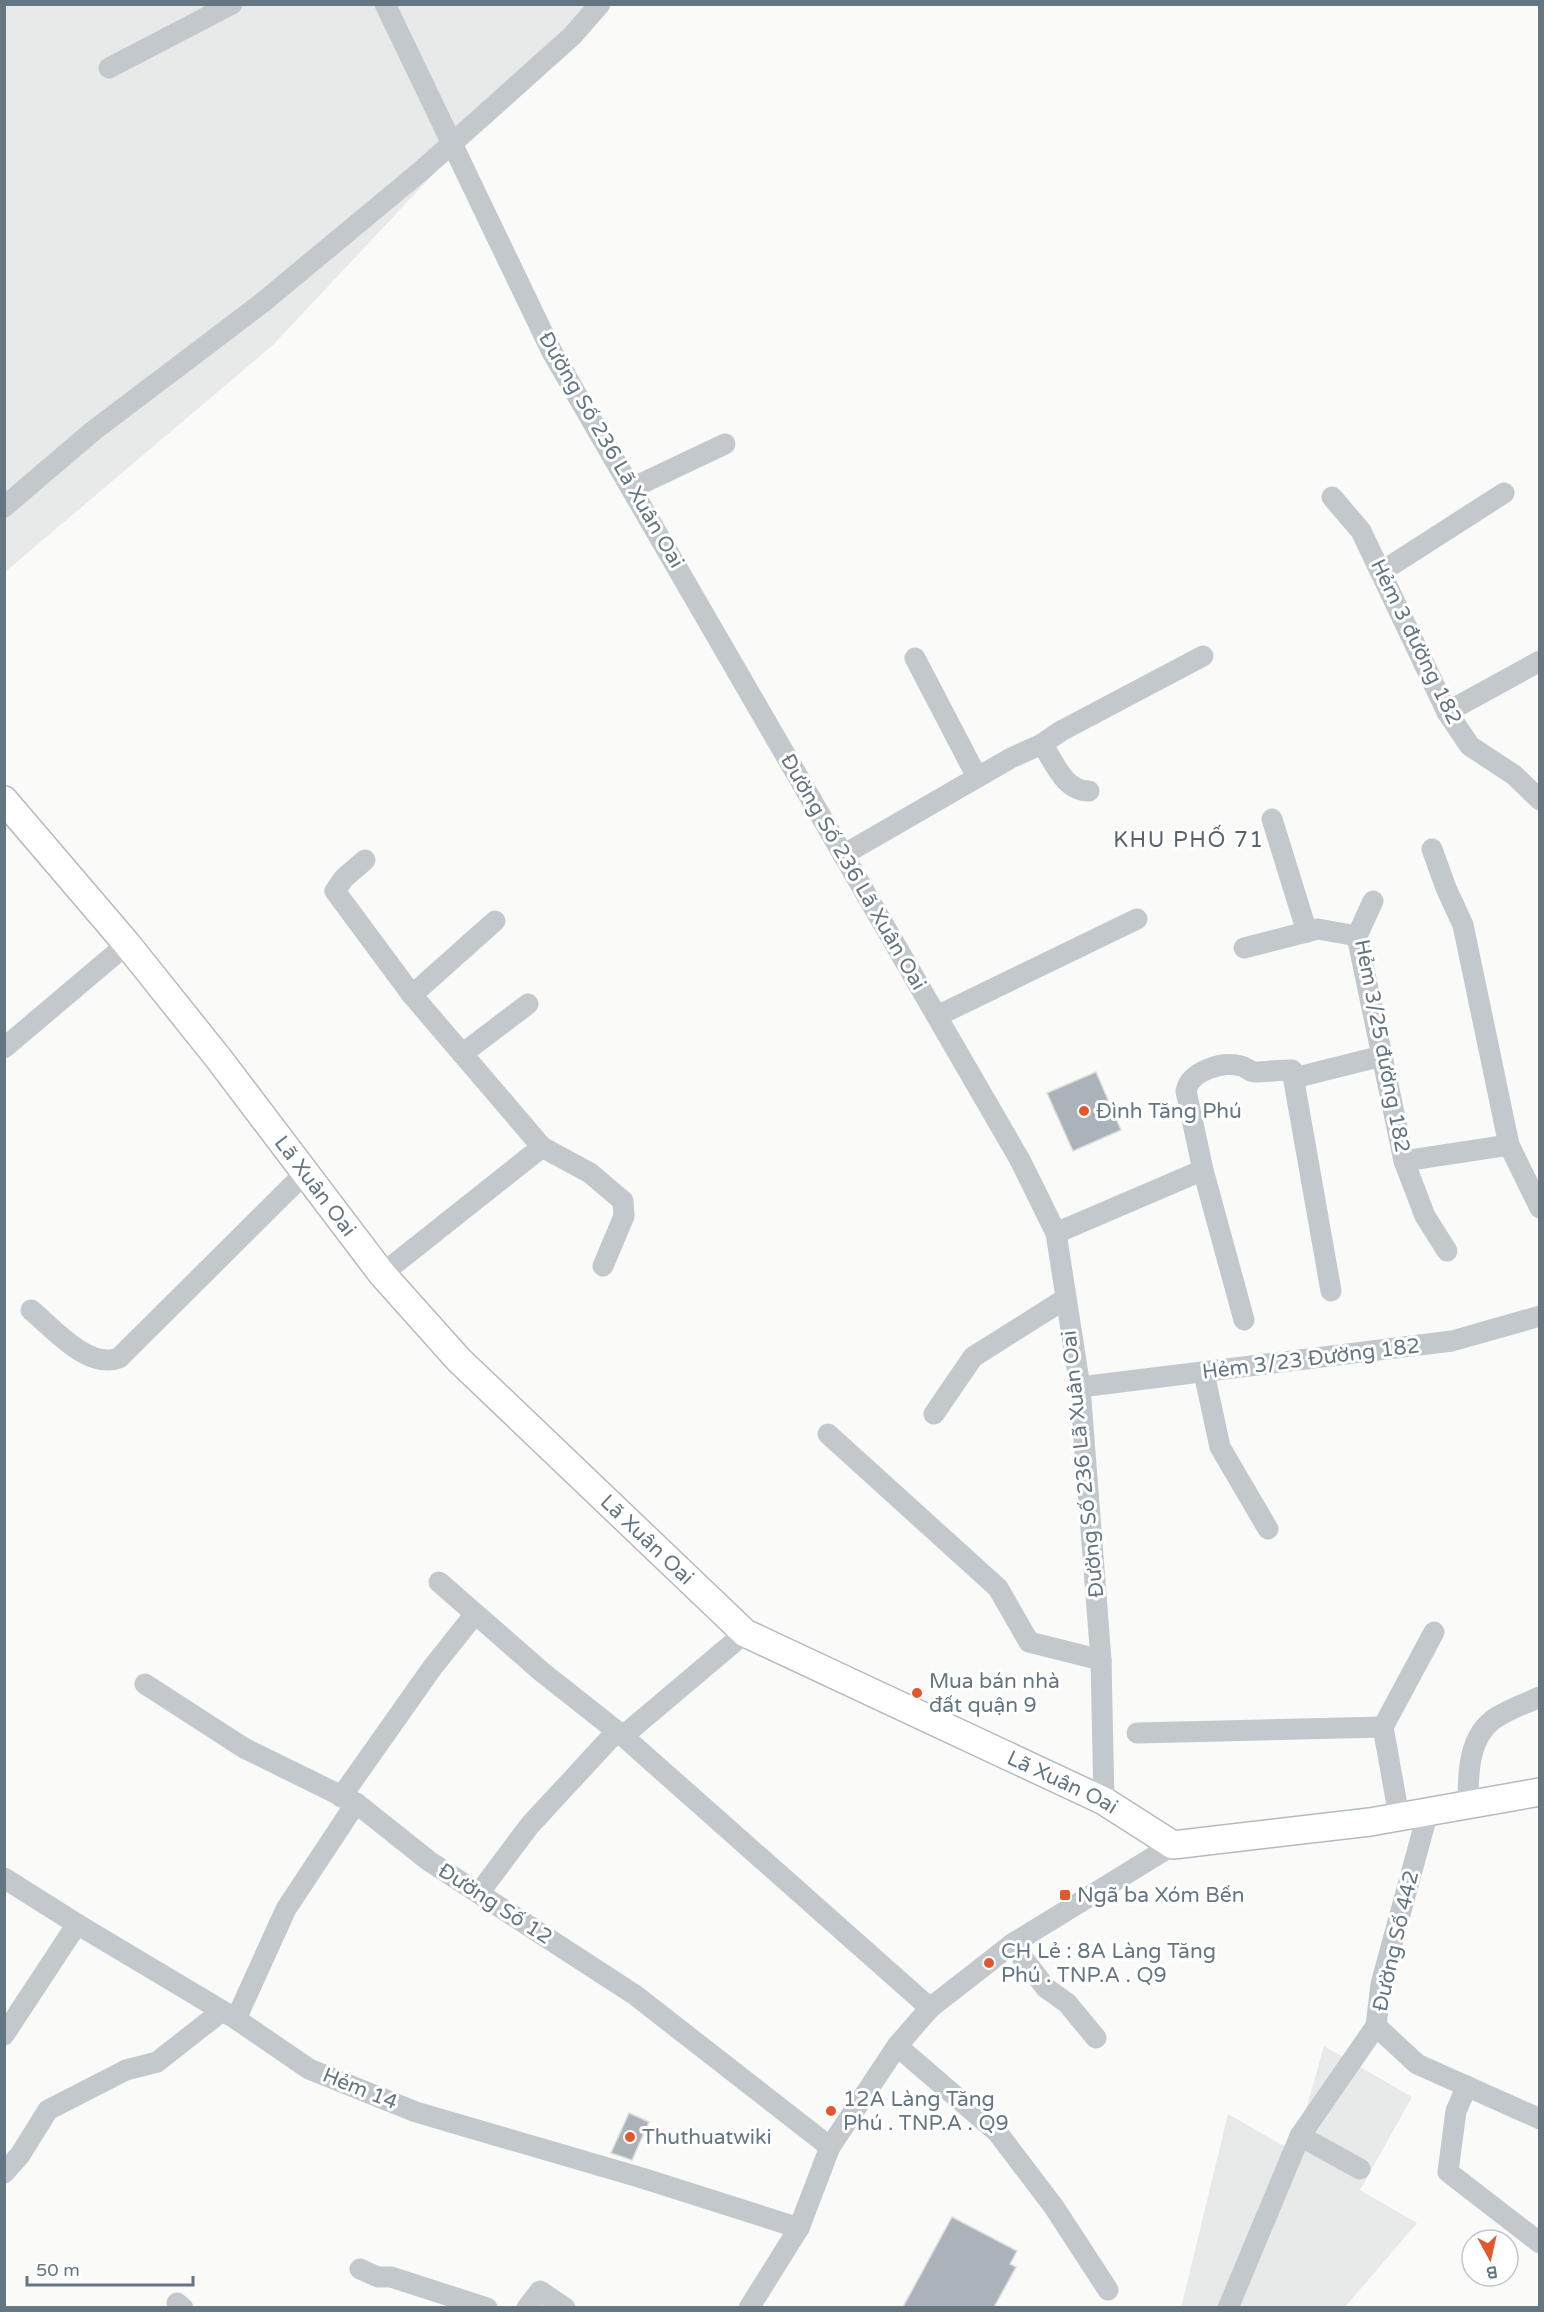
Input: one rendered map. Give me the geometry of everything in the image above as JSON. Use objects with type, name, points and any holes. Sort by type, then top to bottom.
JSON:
[{"type":"main road","name":"Lã Xuân Oai","points":[[4,800],[127,944],[219,1059],[382,1274],[459,1360],[745,1633],[1104,1801],[1173,1845]]},
{"type":"main road","points":[[1173,1845],[1370,1822],[1539,1792]]},
{"type":"street","points":[[109,68],[232,4]]},
{"type":"street","name":"Đường Số 236 Lã Xuân Oai","points":[[386,4],[552,352],[1020,1160],[1056,1233],[1080,1387],[1101,1660],[1104,1801]]},
{"type":"street","points":[[4,507],[93,431],[262,303],[421,171],[572,36],[600,4]]},
{"type":"street","points":[[632,488],[725,444]]},
{"type":"street","points":[[1381,573],[1504,493]]},
{"type":"street","name":"Hẻm 3 đường 182","points":[[1332,497],[1361,531],[1447,712],[1470,746],[1514,775],[1539,800]]},
{"type":"street","points":[[843,855],[977,777],[1203,656]]},
{"type":"street","points":[[915,658],[977,777]]},
{"type":"street","points":[[1447,712],[1539,661]]},
{"type":"street","points":[[1042,744],[1070,787],[1078,791],[1089,790]]},
{"type":"street","points":[[1272,819],[1306,932]]},
{"type":"street","points":[[1432,849],[1463,925],[1509,1145],[1539,1208]]},
{"type":"street","points":[[365,860],[344,878],[335,891],[412,995],[542,1147],[590,1173],[623,1201],[624,1216],[603,1266]]},
{"type":"street","name":"Hẻm 3/25 đường 182","points":[[1373,901],[1357,936],[1404,1161],[1509,1145]]},
{"type":"street","points":[[937,1016],[1137,919]]},
{"type":"street","points":[[412,995],[495,921]]},
{"type":"street","points":[[1244,948],[1318,929],[1357,936]]},
{"type":"street","points":[[4,1048],[127,944]]},
{"type":"street","points":[[462,1054],[528,1004]]},
{"type":"street","points":[[1294,1078],[1382,1056]]},
{"type":"street","points":[[1244,1320],[1203,1170],[1185,1091],[1188,1082],[1195,1076],[1222,1065],[1242,1066],[1250,1072],[1292,1070],[1331,1291]]},
{"type":"street","points":[[382,1274],[542,1147]]},
{"type":"street","points":[[1404,1161],[1425,1216],[1447,1251]]},
{"type":"street","points":[[1056,1233],[1203,1170]]},
{"type":"street","points":[[31,1310],[84,1353],[105,1361],[119,1358],[304,1174]]},
{"type":"street","points":[[934,1414],[973,1357],[1065,1299]]},
{"type":"street","name":"Hẻm 3/23 Đường 182","points":[[1080,1387],[1452,1341],[1539,1316]]},
{"type":"street","points":[[1204,1373],[1220,1447],[1268,1529]]},
{"type":"street","points":[[828,1434],[998,1588],[1029,1642],[1101,1660]]},
{"type":"street","points":[[439,1582],[620,1734],[930,2008]]},
{"type":"street","points":[[4,2174],[20,2155],[48,2110],[126,2070],[157,2062],[229,2015],[286,1909],[349,1800],[432,1668],[475,1614]]},
{"type":"street","points":[[1399,1816],[1383,1727],[1434,1632]]},
{"type":"street","points":[[479,1893],[530,1825],[620,1734],[745,1633]]},
{"type":"street","name":"Đường Số 12","points":[[145,1684],[244,1748],[349,1800],[429,1861],[635,1995],[830,2147]]},
{"type":"street","points":[[1468,1803],[1468,1768],[1476,1742],[1495,1718],[1539,1697]]},
{"type":"street","points":[[1137,1733],[1383,1727]]},
{"type":"street","name":"Đường Số 442","points":[[1428,1812],[1381,1984],[1376,2026],[1417,2064],[1539,2119]]},
{"type":"street","points":[[749,2307],[799,2228],[830,2147],[897,2046],[930,2008],[1012,1944],[1173,1845]]},
{"type":"street","name":"Hẻm 14","points":[[4,1878],[229,2015],[309,2068],[416,2112],[642,2178],[799,2228]]},
{"type":"street","points":[[4,2035],[77,1924]]},
{"type":"street","points":[[1012,1944],[1046,1988],[1066,2003],[1096,2037]]},
{"type":"street","points":[[1228,2307],[1300,2136],[1376,2026]]},
{"type":"street","points":[[897,2046],[997,2132],[1054,2207],[1108,2290]]},
{"type":"street","points":[[1467,2086],[1456,2111],[1448,2172],[1539,2243]]},
{"type":"street","points":[[1300,2136],[1360,2169]]},
{"type":"street","points":[[360,2269],[378,2277],[391,2277],[487,2307]]},
{"type":"street","points":[[528,2307],[540,2291],[565,2307]]},
{"type":"shaded area","points":[[5,5],[592,5],[273,345],[5,572]]},
{"type":"shaded area","points":[[1324,2046],[1412,2097],[1360,2190],[1417,2223],[1345,2307],[1181,2308],[1228,2114],[1294,2152]]},
{"type":"building","name":"Đình Tăng Phú","points":[[1096,1072],[1121,1130],[1073,1151],[1047,1093]]},
{"type":"building","name":"Thuthuatwiki","points":[[629,2113],[649,2122],[632,2160],[611,2153]]},
{"type":"building","points":[[952,2217],[1017,2251],[1010,2264],[1016,2267],[994,2307],[903,2307]]},
{"type":"place","name":"Đình Tăng Phú","points":[[1084,1111]]},
{"type":"place","name":"Mua bán nhà đất quận 9","points":[[917,1693]]},
{"type":"place","name":"Ngã ba Xóm Bến","points":[[1065,1895]]},
{"type":"place","name":"CH Lẻ : 8A Làng Tăng Phú . TNP.A . Q9","points":[[989,1963]]},
{"type":"place","name":"12A Làng Tăng Phú . TNP.A . Q9","points":[[831,2111]]},
{"type":"place","name":"Thuthuatwiki","points":[[630,2137]]},
{"type":"district","name":"KHU PHỐ 71","points":[[1189,840]]}]
